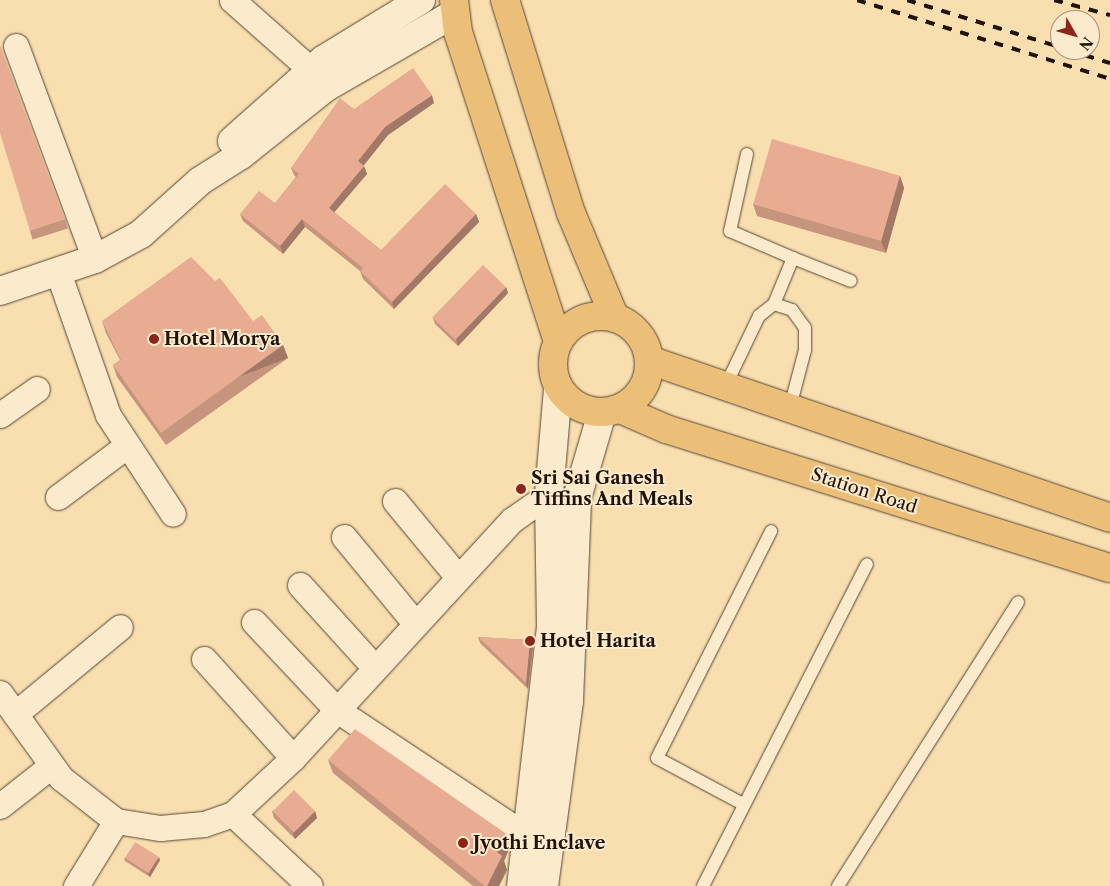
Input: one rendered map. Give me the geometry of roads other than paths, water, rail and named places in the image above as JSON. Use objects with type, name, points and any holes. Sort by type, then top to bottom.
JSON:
[{"type":"main road","points":[[200,181],[225,147],[311,70],[421,0]]},
{"type":"main road","points":[[504,0],[570,213],[614,318]]},
{"type":"main road","points":[[0,291],[95,259],[141,234],[200,181],[241,155],[325,88],[455,6],[558,341]]},
{"type":"main road","points":[[521,886],[551,615],[549,494],[558,388],[552,364],[558,341],[573,325],[586,319],[614,318],[631,327],[644,342],[649,360],[646,380],[636,397],[611,411],[584,410],[558,388]]},
{"type":"main road","points":[[649,360],[789,411],[1110,518]]},
{"type":"main road","points":[[544,886],[569,701],[577,498],[611,411]]},
{"type":"main road","name":"Station Road","points":[[611,411],[1110,568]]},
{"type":"street","points":[[232,0],[311,70]]},
{"type":"street","points":[[16,46],[95,259]]},
{"type":"street","points":[[58,272],[102,399],[124,446],[173,514]]},
{"type":"street","points":[[0,415],[37,389]]},
{"type":"street","points":[[58,497],[124,446]]},
{"type":"street","points":[[0,692],[51,766],[78,795],[116,821],[160,828],[204,824],[233,814],[293,758],[414,622],[512,520],[549,494]]},
{"type":"street","points":[[395,501],[457,576]]},
{"type":"street","points":[[344,537],[414,622]]},
{"type":"street","points":[[300,585],[374,667]]},
{"type":"street","points":[[254,622],[337,710],[527,836]]},
{"type":"street","points":[[15,714],[120,627]]},
{"type":"street","points":[[204,658],[293,758]]},
{"type":"street","points":[[0,806],[51,766]]},
{"type":"street","points":[[233,814],[298,882]]},
{"type":"street","points":[[76,886],[116,821]]},
{"type":"lane","points":[[747,154],[730,231],[851,281]]},
{"type":"lane","points":[[725,387],[759,316],[774,304],[793,258]]},
{"type":"lane","points":[[774,304],[792,310],[805,328],[805,350],[789,411]]},
{"type":"lane","points":[[742,803],[657,758],[771,531]]},
{"type":"lane","points":[[703,886],[742,803],[867,564]]},
{"type":"lane","points":[[838,886],[1018,602]]},
{"type":"railway","points":[[857,0],[1110,79]]},
{"type":"railway","points":[[907,0],[1050,44]]},
{"type":"railway","points":[[1054,0],[1110,15]]},
{"type":"railway","points":[[1100,60],[1110,63]]},
{"type":"place","name":"Hotel Morya","points":[[154,339]]},
{"type":"place","name":"Sri Sai Ganesh Tiffins And Meals","points":[[521,489]]},
{"type":"place","name":"Hotel Harita","points":[[530,641]]},
{"type":"place","name":"Jyothi Enclave","points":[[463,843]]}]
